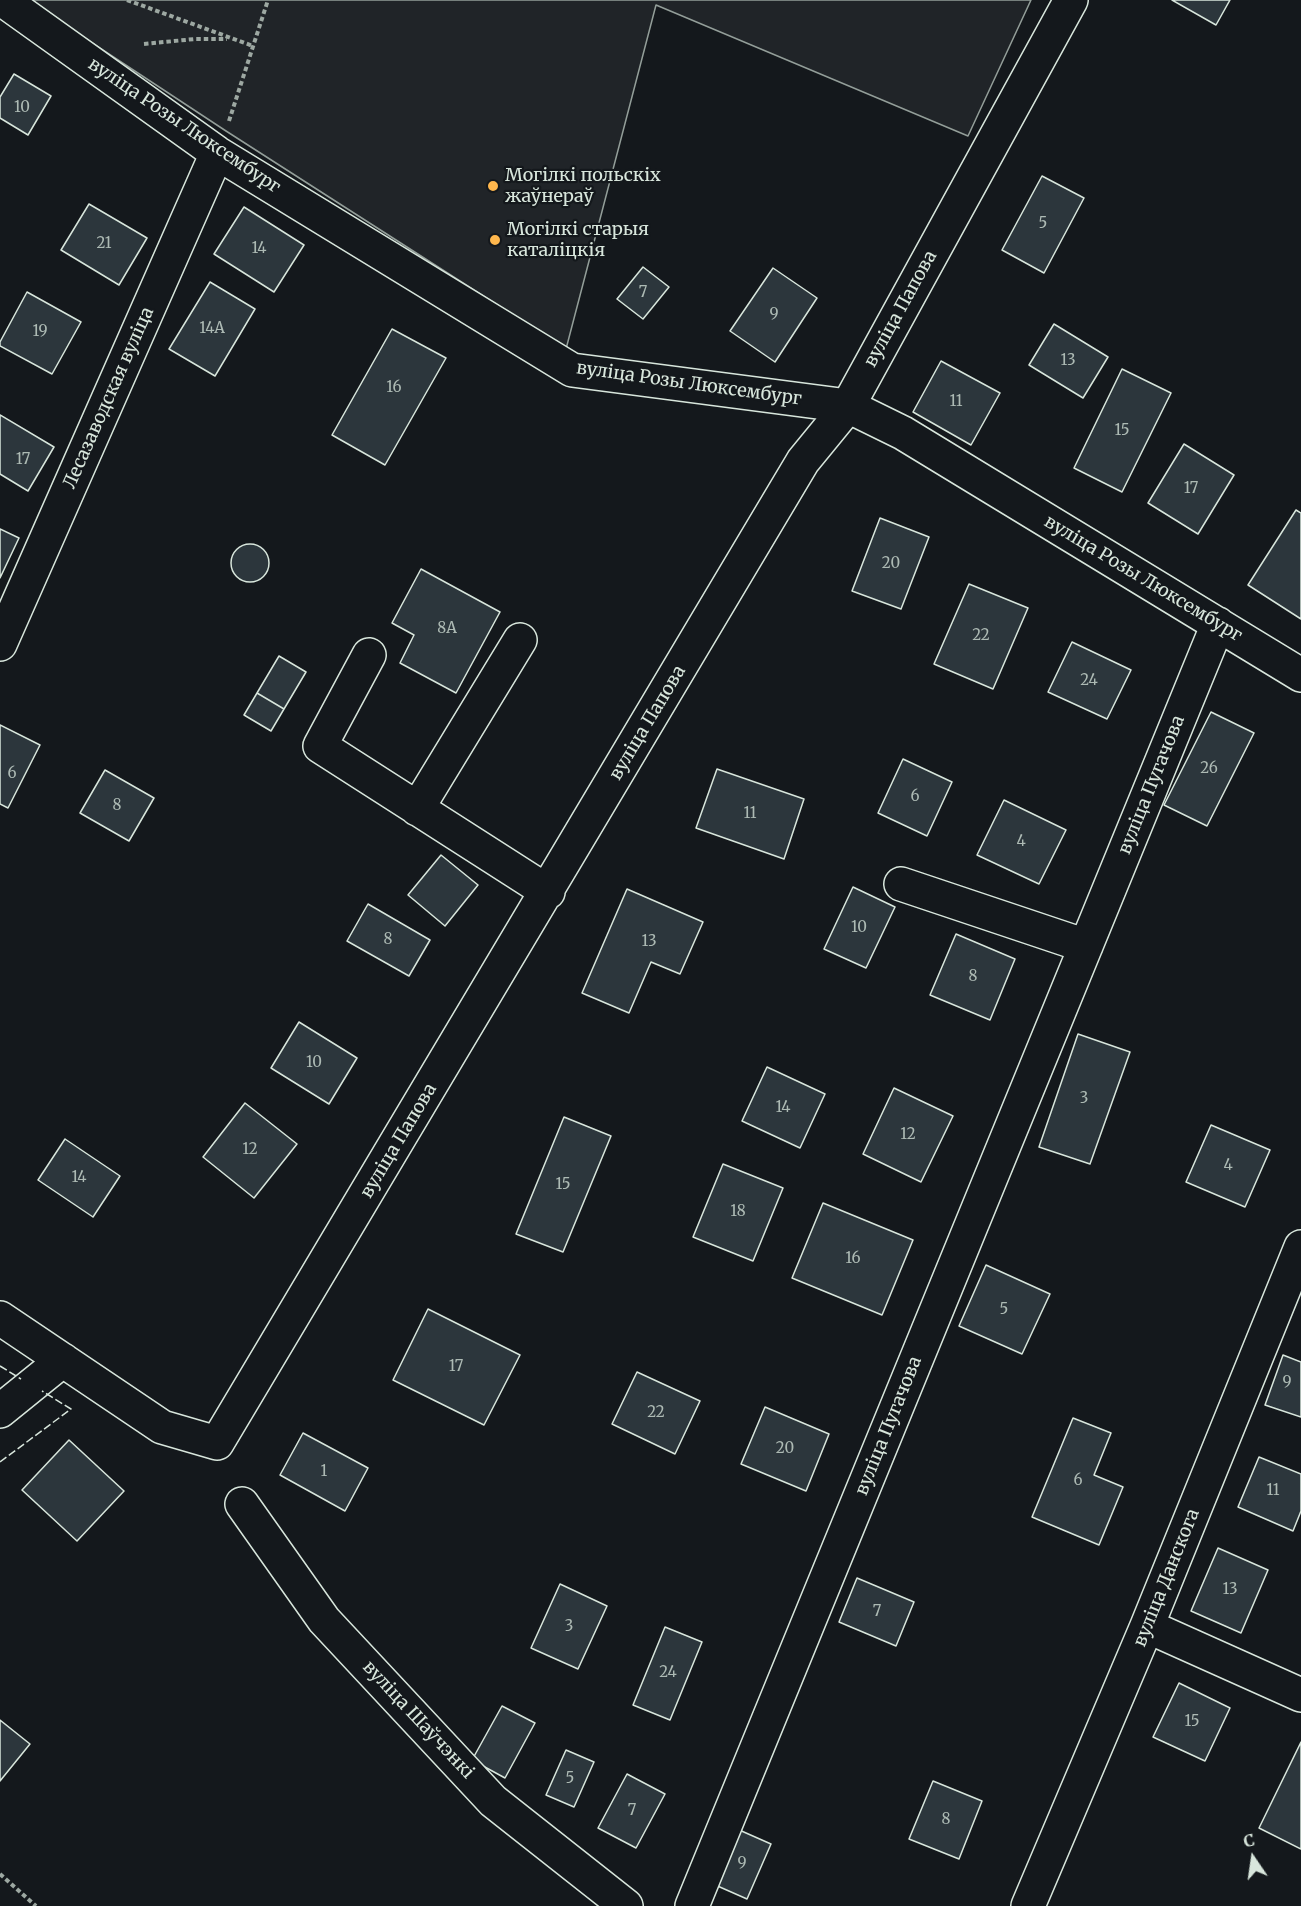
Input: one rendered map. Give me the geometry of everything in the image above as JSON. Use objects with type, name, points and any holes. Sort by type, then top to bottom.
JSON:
[{"type":"street","name":"вуліца Розы Люксембург","points":[[3,0],[217,153],[572,370],[848,406],[903,433],[1301,675]]},
{"type":"street","name":"вуліца Папова","points":[[63,1360],[162,1427],[217,1443],[804,461],[848,406],[1071,0]]},
{"type":"street","name":"Лесазаводская вуліца","points":[[0,644],[217,153]]},
{"type":"street","name":"вуліца Пугачова","points":[[692,1906],[1218,624]]},
{"type":"street","points":[[417,809],[520,640]]},
{"type":"street","points":[[369,655],[320,746],[548,892]]},
{"type":"street","points":[[901,884],[1086,946]]},
{"type":"street","name":"вуліца Данскога","points":[[1028,1906],[1148,1626],[1301,1247]]},
{"type":"street","points":[[0,1318],[63,1360],[0,1411]]},
{"type":"street","name":"вуліца Шаўчэнкі","points":[[242,1504],[324,1620],[493,1801],[626,1906]]},
{"type":"street","points":[[1148,1626],[1301,1695]]},
{"type":"path","points":[[127,0],[253,46]]},
{"type":"path","points":[[217,153],[268,0]]},
{"type":"path","points":[[144,44],[195,39],[231,39]]},
{"type":"path","points":[[0,1874],[36,1906]]},
{"type":"shaded area","name":"Могілкі старыя каталіцкія","points":[[27,0],[1031,0],[968,136],[656,5],[566,349],[226,131]]},
{"type":"building","points":[[1172,0],[1230,0],[1216,25]]},
{"type":"building","points":[[14,74],[51,96],[28,135],[0,118],[0,97]]},
{"type":"building","points":[[1042,176],[1084,198],[1044,273],[1002,250]]},
{"type":"building","points":[[89,204],[147,238],[119,285],[61,250]]},
{"type":"building","points":[[244,207],[304,245],[274,292],[214,254]]},
{"type":"building","points":[[643,267],[669,287],[643,319],[617,299]]},
{"type":"building","points":[[773,268],[817,298],[775,362],[730,331]]},
{"type":"building","points":[[210,282],[255,309],[215,376],[169,349]]},
{"type":"building","points":[[27,292],[81,322],[52,374],[0,346]]},
{"type":"building","points":[[1054,324],[1108,357],[1083,398],[1029,365]]},
{"type":"building","points":[[392,329],[446,358],[385,465],[332,435]]},
{"type":"building","points":[[941,361],[1000,393],[971,445],[913,412]]},
{"type":"building","points":[[1122,369],[1171,393],[1122,492],[1074,468]]},
{"type":"building","points":[[0,415],[54,447],[28,491],[0,474]]},
{"type":"building","points":[[1184,444],[1234,475],[1198,534],[1148,503]]},
{"type":"building","points":[[1296,510],[1301,513],[1301,619],[1248,585]]},
{"type":"building","points":[[880,518],[929,537],[901,609],[852,591]]},
{"type":"building","points":[[0,529],[19,538],[0,578]]},
{"type":"building","points":[[250,544],[263,550],[269,563],[263,576],[250,582],[237,576],[231,563],[237,550]]},
{"type":"building","points":[[421,569],[500,612],[456,693],[400,663],[414,635],[392,623]]},
{"type":"building","points":[[969,584],[1028,608],[993,689],[934,664]]},
{"type":"building","points":[[1072,642],[1131,670],[1107,719],[1048,692]]},
{"type":"building","points":[[279,656],[306,672],[284,709],[257,693]]},
{"type":"building","points":[[257,693],[284,709],[271,731],[244,715]]},
{"type":"building","points":[[1211,712],[1254,733],[1207,826],[1164,805]]},
{"type":"building","points":[[0,725],[40,745],[8,808],[0,804]]},
{"type":"building","points":[[903,759],[952,782],[927,836],[878,813]]},
{"type":"building","points":[[717,769],[804,799],[784,859],[696,828]]},
{"type":"building","points":[[105,770],[154,798],[129,841],[80,813]]},
{"type":"building","points":[[1004,800],[1066,830],[1039,884],[977,855]]},
{"type":"building","points":[[441,855],[478,885],[445,926],[408,895]]},
{"type":"building","points":[[853,887],[895,907],[866,968],[824,949]]},
{"type":"building","points":[[627,889],[703,922],[680,974],[651,962],[629,1013],[582,993]]},
{"type":"building","points":[[368,904],[430,940],[409,976],[347,941]]},
{"type":"building","points":[[956,934],[1015,959],[990,1020],[930,995]]},
{"type":"building","points":[[299,1022],[357,1058],[329,1104],[271,1068]]},
{"type":"building","points":[[1078,1034],[1130,1052],[1090,1164],[1039,1147]]},
{"type":"building","points":[[767,1067],[825,1094],[800,1148],[742,1121]]},
{"type":"building","points":[[894,1088],[953,1116],[921,1182],[863,1154]]},
{"type":"building","points":[[245,1103],[297,1144],[254,1198],[203,1157]]},
{"type":"building","points":[[564,1117],[611,1136],[563,1252],[516,1234]]},
{"type":"building","points":[[1211,1125],[1270,1150],[1245,1207],[1186,1182]]},
{"type":"building","points":[[65,1139],[120,1176],[93,1217],[38,1180]]},
{"type":"building","points":[[723,1164],[783,1188],[753,1261],[693,1237]]},
{"type":"building","points":[[823,1203],[913,1240],[882,1315],[792,1278]]},
{"type":"building","points":[[986,1265],[1050,1294],[1022,1354],[959,1326]]},
{"type":"building","points":[[428,1309],[520,1355],[484,1425],[393,1380]]},
{"type":"building","points":[[1283,1355],[1301,1362],[1301,1417],[1265,1405]]},
{"type":"building","points":[[637,1372],[700,1401],[675,1454],[612,1424]]},
{"type":"building","points":[[765,1407],[829,1434],[806,1491],[741,1464]]},
{"type":"building","points":[[1073,1418],[1111,1433],[1094,1475],[1123,1487],[1099,1545],[1032,1517]]},
{"type":"building","points":[[303,1433],[368,1468],[345,1511],[280,1475]]},
{"type":"building","points":[[69,1440],[124,1491],[77,1541],[22,1490]]},
{"type":"building","points":[[1259,1457],[1301,1474],[1301,1511],[1293,1531],[1238,1507]]},
{"type":"building","points":[[1218,1548],[1268,1570],[1241,1633],[1191,1611]]},
{"type":"building","points":[[857,1578],[914,1602],[896,1646],[839,1622]]},
{"type":"building","points":[[560,1584],[607,1606],[578,1669],[531,1648]]},
{"type":"building","points":[[665,1627],[702,1642],[670,1720],[633,1705]]},
{"type":"building","points":[[1179,1683],[1230,1708],[1205,1761],[1153,1737]]},
{"type":"building","points":[[502,1706],[535,1723],[505,1778],[472,1760]]},
{"type":"building","points":[[0,1720],[30,1744],[0,1781]]},
{"type":"building","points":[[1301,1742],[1301,1849],[1259,1828]]},
{"type":"building","points":[[566,1750],[594,1762],[574,1807],[546,1795]]},
{"type":"building","points":[[627,1774],[665,1794],[636,1848],[598,1828]]},
{"type":"building","points":[[933,1781],[982,1801],[959,1859],[909,1839]]},
{"type":"building","points":[[737,1829],[771,1844],[747,1899],[713,1884]]},
{"type":"fence","points":[[0,1366],[21,1379]]},
{"type":"fence","points":[[0,1462],[71,1409],[42,1391]]},
{"type":"place","name":"Могілкі польскіх жаўнераў","points":[[493,186]]},
{"type":"place","name":"Могілкі старыя каталіцкія","points":[[495,240]]}]
